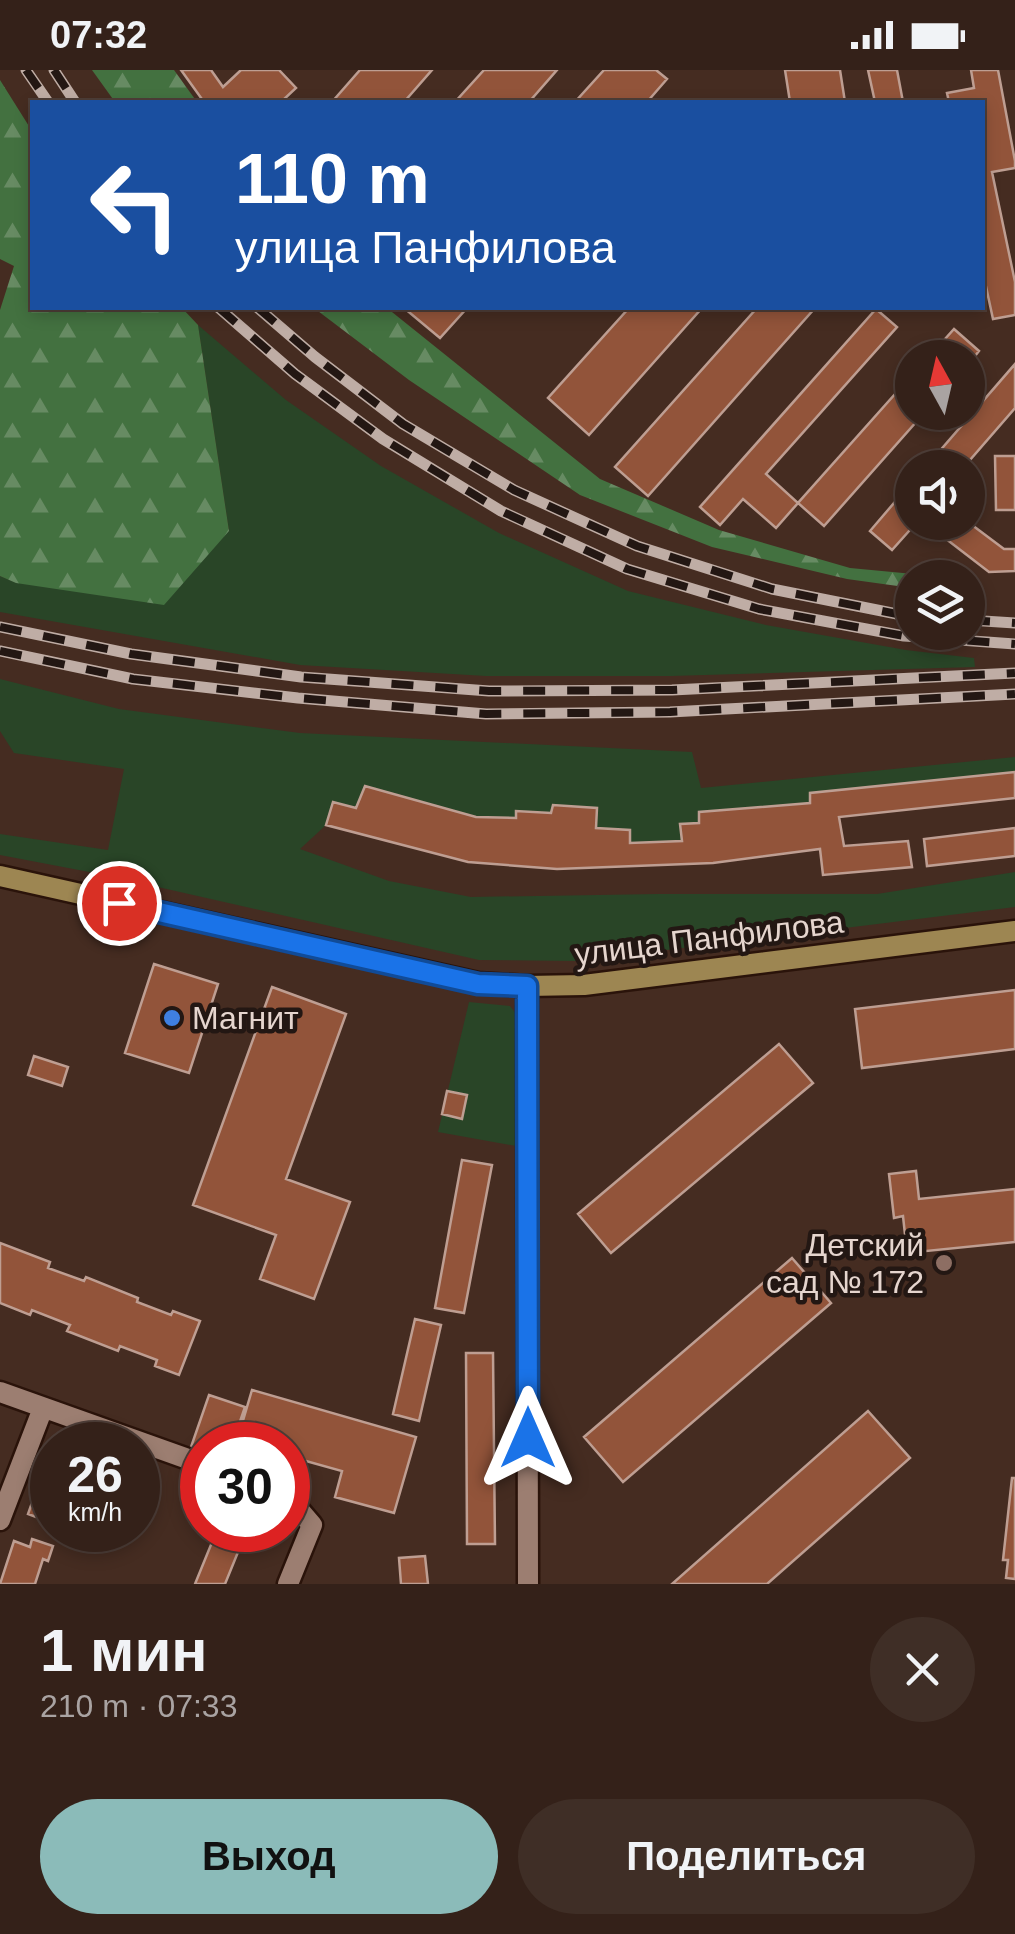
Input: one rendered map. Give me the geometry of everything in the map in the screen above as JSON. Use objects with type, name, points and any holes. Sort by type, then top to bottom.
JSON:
[{"type":"main road","name":"улица Панфилова","points":[[0,876],[478,984],[584,985],[1015,932]]},
{"type":"street","points":[[527,986],[528,1584]]},
{"type":"street","points":[[0,1392],[180,1456]]},
{"type":"street","points":[[0,1520],[43,1408]]},
{"type":"street","points":[[288,1584],[301,1552]]},
{"type":"green space","points":[[92,70],[174,70],[196,100],[114,100]]},
{"type":"green space","points":[[0,80],[30,128],[30,310],[184,310],[198,325],[229,531],[164,605],[16,583],[0,576],[0,310],[14,266],[0,259]]},
{"type":"green space","points":[[317,310],[389,310],[600,479],[719,530],[850,568],[895,572],[895,586],[847,579],[712,547],[580,495],[409,380]]},
{"type":"green space","points":[[198,325],[286,400],[381,466],[499,533],[628,591],[766,625],[895,650],[974,658],[975,667],[671,676],[486,676],[300,665],[0,612],[0,576],[17,583],[229,531]]},
{"type":"green space","points":[[0,679],[119,709],[300,733],[692,752],[701,788],[1015,757],[1015,772],[811,793],[810,803],[700,812],[699,823],[680,824],[682,841],[630,843],[629,830],[596,828],[596,808],[554,805],[551,813],[517,811],[516,818],[476,817],[365,786],[356,808],[333,802],[326,825],[300,849],[389,881],[471,897],[877,894],[1015,872],[1015,907],[577,961],[479,960],[0,855],[0,834],[108,850],[124,769],[14,753],[0,731]]},
{"type":"green space","points":[[469,1002],[510,1006],[520,1019],[516,1146],[438,1132]]},
{"type":"building","points":[[181,70],[211,70],[223,87],[241,70],[279,70],[296,88],[283,100],[203,100]]},
{"type":"building","points":[[360,70],[432,70],[406,100],[334,100]]},
{"type":"building","points":[[484,70],[557,70],[531,100],[457,100]]},
{"type":"building","points":[[604,70],[656,70],[667,79],[649,100],[577,100]]},
{"type":"building","points":[[785,70],[840,70],[845,100],[790,100]]},
{"type":"building","points":[[868,70],[897,70],[903,100],[875,100]]},
{"type":"building","points":[[971,70],[998,70],[1015,161],[1015,168],[992,172],[1015,282],[1015,315],[993,319],[985,282],[985,100],[949,100],[947,93],[974,88]]},
{"type":"building","points":[[406,310],[465,310],[440,338]]},
{"type":"building","points":[[627,310],[700,310],[589,435],[548,398]]},
{"type":"building","points":[[755,310],[813,310],[648,496],[615,467]]},
{"type":"building","points":[[875,310],[897,327],[766,474],[798,503],[776,528],[743,499],[720,525],[700,507]]},
{"type":"building","points":[[954,329],[966,340],[944,340]]},
{"type":"building","points":[[1015,364],[1015,408],[979,450],[941,450],[958,430],[985,430],[985,399]]},
{"type":"building","points":[[895,394],[895,430],[909,430],[824,526],[798,503]]},
{"type":"building","points":[[995,456],[1015,456],[1015,510],[996,510]]},
{"type":"building","points":[[895,502],[895,540],[901,540],[892,550],[870,531]]},
{"type":"building","points":[[985,535],[1004,549],[1015,549],[1015,571],[989,572],[985,560],[973,560],[947,540],[985,540]]},
{"type":"building","points":[[1015,772],[1015,798],[839,817],[844,846],[908,841],[912,867],[823,875],[820,849],[713,863],[557,869],[468,862],[326,825],[333,802],[356,808],[365,786],[476,817],[516,818],[516,811],[551,813],[553,805],[597,808],[596,828],[630,830],[630,843],[682,841],[680,824],[699,823],[699,812],[810,803],[810,793]]},
{"type":"building","points":[[1015,828],[1015,856],[927,866],[924,839]]},
{"type":"building","name":"Магнит","points":[[154,964],[218,984],[189,1073],[125,1053]]},
{"type":"building","points":[[272,987],[346,1014],[286,1179],[350,1202],[314,1299],[260,1279],[276,1235],[193,1205]]},
{"type":"building","points":[[1015,990],[1015,1049],[862,1068],[855,1009]]},
{"type":"building","points":[[779,1044],[813,1083],[611,1253],[578,1214]]},
{"type":"building","points":[[34,1056],[68,1067],[62,1086],[28,1075]]},
{"type":"building","points":[[447,1091],[467,1095],[462,1119],[442,1114]]},
{"type":"building","points":[[462,1160],[492,1165],[464,1313],[435,1308]]},
{"type":"building","points":[[916,1171],[919,1199],[1015,1189],[1015,1242],[907,1253],[903,1216],[894,1218],[889,1174]]},
{"type":"building","points":[[0,1243],[50,1262],[48,1268],[84,1281],[86,1277],[138,1298],[137,1302],[200,1321],[179,1375],[155,1366],[157,1360],[120,1346],[118,1351],[67,1331],[70,1325],[0,1303]]},
{"type":"building","points":[[792,1258],[831,1303],[623,1482],[584,1437]]},
{"type":"building","points":[[415,1319],[441,1325],[419,1421],[393,1414]]},
{"type":"building","points":[[466,1353],[493,1353],[495,1544],[467,1544]]},
{"type":"building","points":[[252,1390],[416,1437],[394,1513],[335,1497],[342,1471],[310,1462],[310,1422],[243,1422]]},
{"type":"building","points":[[209,1395],[245,1407],[240,1422],[200,1422]]},
{"type":"building","points":[[868,1411],[910,1458],[767,1584],[672,1584]]},
{"type":"building","points":[[1012,1478],[1015,1579],[1006,1578],[1008,1560],[1003,1560]]},
{"type":"building","points":[[14,1541],[30,1547],[30,1552],[51,1552],[48,1561],[43,1559],[35,1584],[0,1584]]},
{"type":"building","points":[[208,1552],[238,1552],[225,1584],[195,1584]]},
{"type":"building","points":[[425,1556],[428,1584],[401,1584],[399,1558]]},
{"type":"railway","points":[[26,70],[47,100]]},
{"type":"railway","points":[[54,70],[74,100]]},
{"type":"railway","points":[[221,310],[295,374],[383,439],[501,511],[627,569],[759,609],[904,636],[1015,644]]},
{"type":"railway","points":[[260,310],[403,424],[514,490],[637,546],[772,589],[895,614]]},
{"type":"railway","points":[[985,621],[1015,623]]},
{"type":"railway","points":[[0,627],[131,654],[301,677],[489,691],[672,690],[1015,673]]},
{"type":"railway","points":[[0,651],[133,679],[486,714],[670,712],[1015,694]]},
{"type":"place","name":"Магнит","points":[[172,1018]]},
{"type":"place","name":"Детский сад № 172","points":[[944,1263]]},
{"type":"route","points":[[119,903],[478,984],[527,986],[528,1438]]}]
